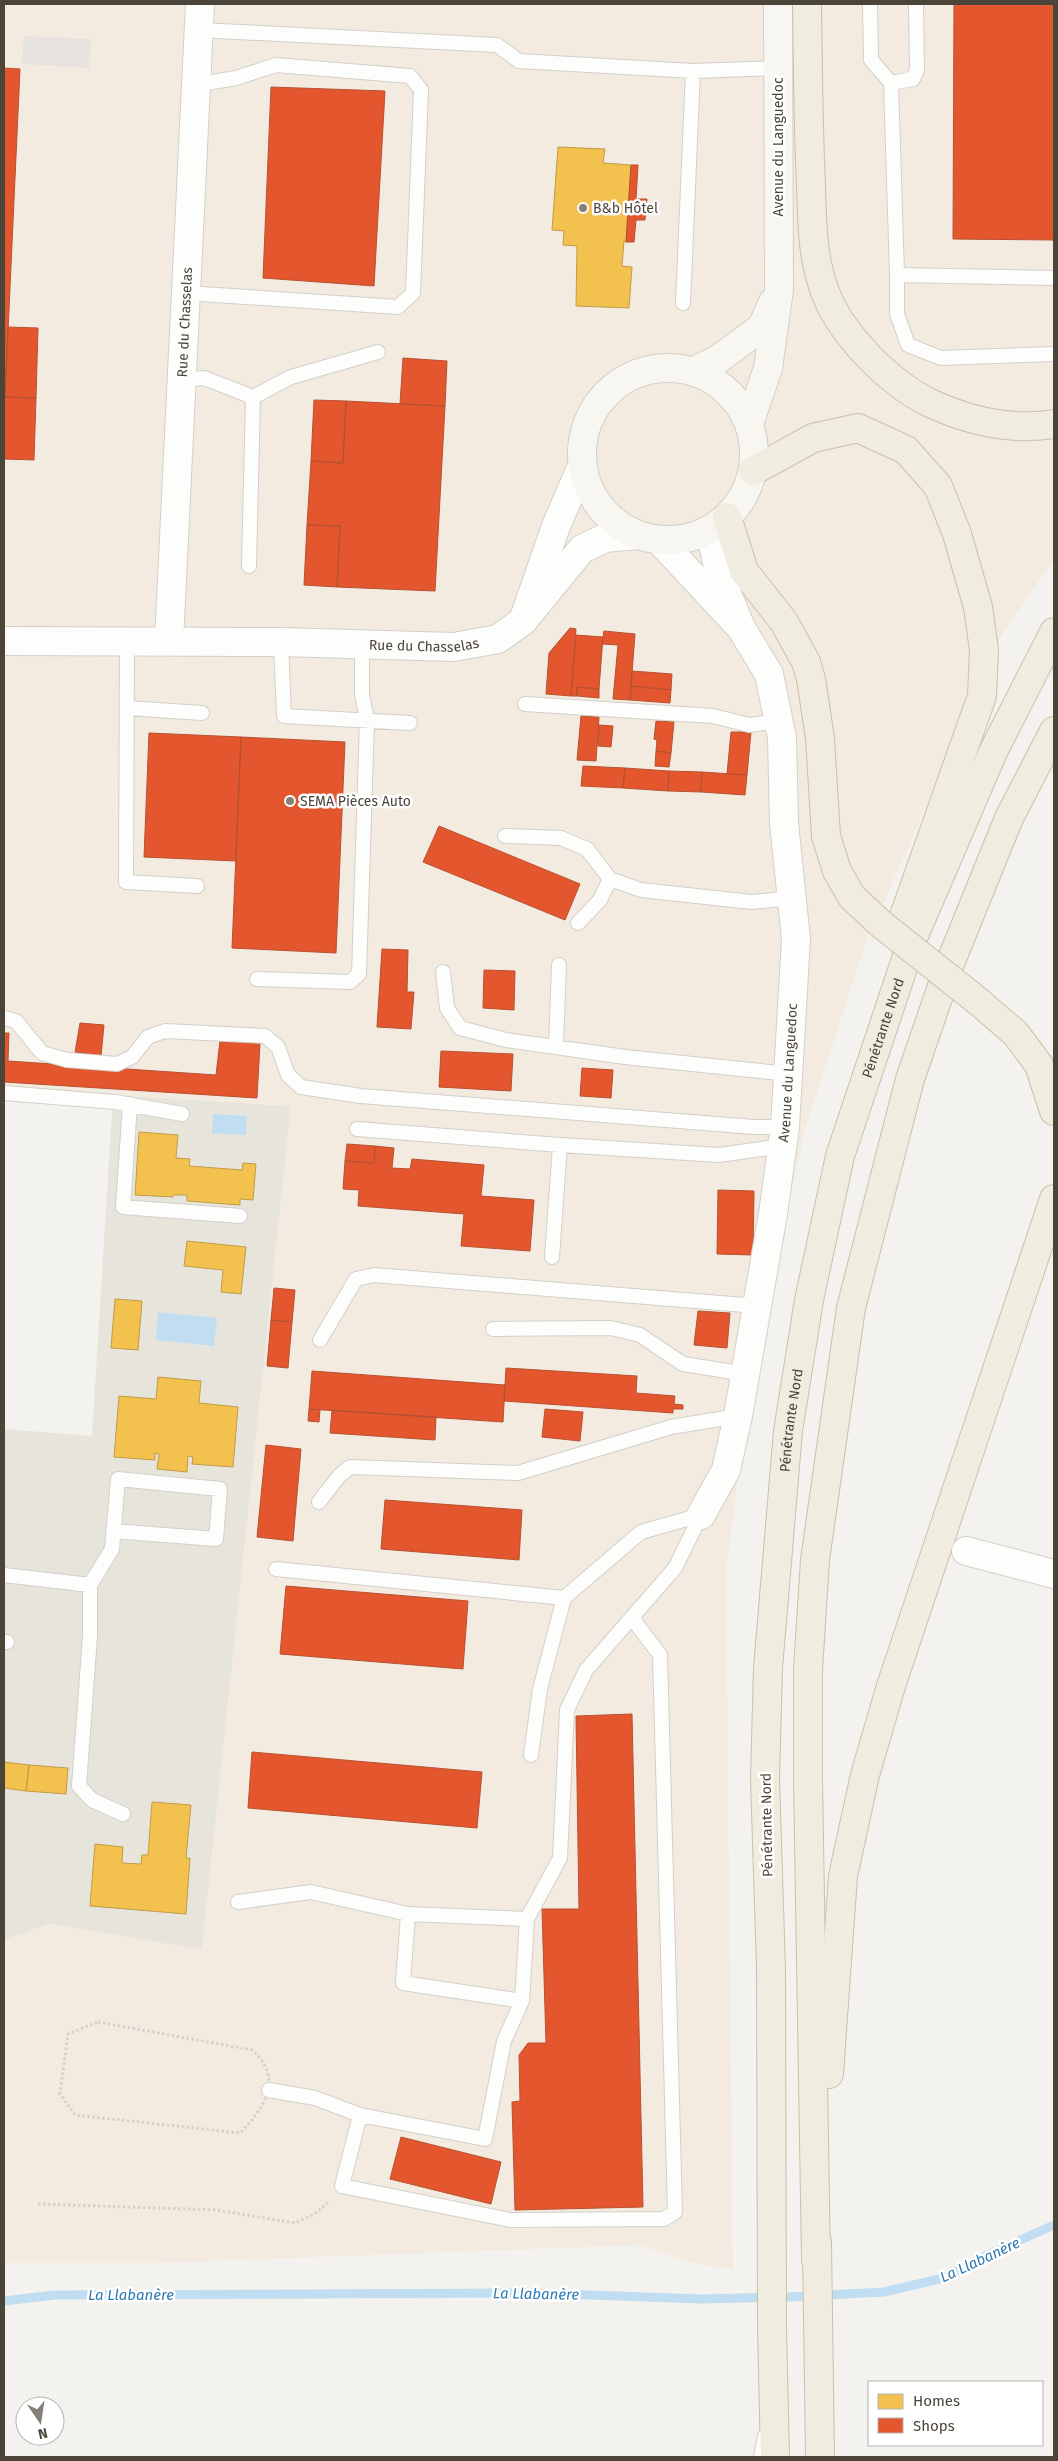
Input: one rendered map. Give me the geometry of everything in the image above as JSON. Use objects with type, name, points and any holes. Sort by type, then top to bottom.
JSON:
[{"type":"highway","points":[[807,4],[808,138],[814,251],[824,291],[848,332],[882,370],[912,394],[949,412],[1002,426],[1054,424]]},
{"type":"highway","points":[[753,471],[813,438],[858,428],[906,450],[938,486],[957,534],[978,607],[984,650],[982,696],[902,917],[840,1156]]},
{"type":"highway","points":[[718,523],[744,571],[784,622],[806,662],[811,679],[819,729],[826,836],[838,872],[852,897],[881,924],[1016,1034],[1039,1065],[1054,1111]]},
{"type":"highway","name":"Pénétrante Nord","points":[[775,2457],[771,2256],[771,1969],[765,1779],[768,1668],[788,1431],[808,1300],[840,1156],[913,938],[993,752],[1054,632]]},
{"type":"highway","points":[[820,2457],[808,1789],[808,1670],[815,1560],[851,1308],[910,1078],[949,966],[1009,818],[1054,731]]},
{"type":"highway","points":[[816,2260],[843,1876],[865,1775],[891,1686],[1054,1199]]},
{"type":"main road","name":"Avenue du Languedoc","points":[[750,424],[768,368],[779,290],[778,4]]},
{"type":"main road","name":"Avenue du Languedoc","points":[[694,371],[717,360],[762,327],[779,290]]},
{"type":"main road","points":[[665,367],[694,371],[718,382],[737,401],[750,424],[754,447],[753,471],[744,496],[718,523],[685,538],[648,537],[617,524],[600,508],[588,488],[582,466],[582,437],[593,410],[612,388],[636,372],[665,367]]},
{"type":"street","name":"Rue du Chasselas","points":[[169,641],[199,17]]},
{"type":"street","points":[[523,622],[556,526],[582,466]]},
{"type":"street","name":"Avenue du Languedoc","points":[[701,1516],[726,1470],[746,1374],[773,1214],[783,1136],[796,939],[784,824],[782,738],[779,721],[769,674],[741,628],[720,576],[718,523]]},
{"type":"street","name":"Rue du Chasselas","points":[[4,641],[281,642],[454,647],[498,639],[523,622],[582,549],[605,538],[648,537]]},
{"type":"street","name":"Avenue du Languedoc","points":[[648,537],[741,628]]},
{"type":"street","points":[[966,1551],[1054,1574]]},
{"type":"lane","points":[[870,4],[872,60],[891,83],[897,314],[908,345],[941,358],[1054,354]]},
{"type":"lane","points":[[891,83],[913,79],[917,70],[916,4]]},
{"type":"lane","points":[[199,17],[497,45],[519,62],[693,71],[778,68]]},
{"type":"lane","points":[[186,293],[398,306],[413,293],[421,90],[410,76],[276,65],[236,78],[195,85]]},
{"type":"lane","points":[[683,303],[693,71]]},
{"type":"lane","points":[[897,275],[1054,278]]},
{"type":"lane","points":[[253,397],[291,376],[378,352]]},
{"type":"lane","points":[[183,380],[204,378],[253,397]]},
{"type":"lane","points":[[249,566],[253,397]]},
{"type":"lane","points":[[127,641],[126,882],[197,886]]},
{"type":"lane","points":[[281,642],[284,716],[410,723]]},
{"type":"lane","points":[[257,978],[350,982],[359,974],[367,720],[362,694],[362,644]]},
{"type":"lane","points":[[525,704],[714,716],[749,725],[779,721]]},
{"type":"lane","points":[[127,708],[202,713]]},
{"type":"lane","points":[[505,836],[561,838],[587,849],[610,879],[641,890],[752,902],[792,898]]},
{"type":"lane","points":[[578,923],[600,900],[610,879]]},
{"type":"lane","points":[[556,1047],[559,965]]},
{"type":"lane","points":[[443,972],[447,1008],[460,1028],[506,1040],[788,1074]]},
{"type":"lane","points":[[4,1018],[16,1021],[42,1053],[67,1060],[117,1064],[132,1057],[148,1037],[165,1031],[265,1036],[278,1047],[288,1075],[301,1087],[361,1096],[754,1127],[783,1136]]},
{"type":"lane","points":[[4,1093],[130,1104],[182,1114]]},
{"type":"lane","points":[[130,1104],[123,1207],[240,1216]]},
{"type":"lane","points":[[358,1129],[560,1146],[719,1155],[783,1136]]},
{"type":"lane","points":[[552,1257],[560,1146]]},
{"type":"lane","points":[[320,1340],[356,1279],[374,1275],[757,1306]]},
{"type":"lane","points":[[493,1329],[611,1328],[640,1335],[682,1364],[746,1374]]},
{"type":"lane","points":[[319,1502],[339,1476],[350,1467],[518,1473],[671,1427],[738,1416]]},
{"type":"lane","points":[[113,1531],[216,1538],[220,1489],[118,1479],[113,1531],[112,1549],[90,1585],[90,1636],[79,1786],[92,1800],[123,1814]]},
{"type":"lane","points":[[531,1754],[540,1689],[564,1598],[641,1532],[701,1516]]},
{"type":"lane","points":[[269,2090],[315,2098],[360,2114],[486,2139],[504,2041],[522,2001],[527,1918],[560,1858],[567,1710],[586,1670],[675,1568],[701,1516]]},
{"type":"lane","points":[[276,1569],[564,1598]]},
{"type":"lane","points":[[4,1576],[90,1585]]},
{"type":"lane","points":[[360,2114],[342,2186],[510,2220],[664,2219],[675,2212],[660,1655],[632,1618]]},
{"type":"lane","points":[[238,1902],[311,1892],[408,1914],[527,1918]]},
{"type":"lane","points":[[408,1914],[403,1983],[522,2001]]},
{"type":"lane","points":[[761,2457],[774,2386]]},
{"type":"path","points":[[98,2022],[252,2050],[263,2060],[269,2090],[258,2114],[240,2133],[75,2115],[60,2094],[68,2034],[98,2022]]},
{"type":"path","points":[[38,2204],[217,2210],[295,2223],[326,2206],[342,2186]]},
{"type":"shaded area","points":[[4,4],[1054,4],[1054,559],[1002,635],[866,942],[806,1126],[751,1372],[726,1574],[733,2270],[688,2262],[640,2245],[159,2263],[4,2263],[4,1940],[49,1924],[202,1950],[291,1106],[4,1088]]},
{"type":"shaded area","points":[[24,36],[91,39],[89,68],[22,64]]},
{"type":"shaded area","points":[[113,1095],[291,1106],[202,1950],[49,1924],[4,1940],[4,1429],[92,1436]]},
{"type":"water","points":[[213,1114],[247,1116],[246,1135],[212,1133]]},
{"type":"water","points":[[158,1312],[217,1318],[214,1346],[156,1340]]},
{"type":"building: Homes","points":[[558,147],[605,149],[603,163],[631,165],[626,242],[624,241],[622,266],[632,267],[629,308],[576,306],[577,246],[563,245],[564,231],[552,230]]},
{"type":"building: Homes","points":[[139,1132],[178,1135],[176,1158],[190,1159],[189,1166],[242,1170],[243,1163],[256,1164],[253,1200],[240,1199],[240,1205],[187,1201],[187,1195],[173,1195],[173,1197],[135,1195]]},
{"type":"building: Homes","points":[[187,1241],[246,1247],[241,1294],[221,1292],[223,1270],[184,1266]]},
{"type":"building: Homes","points":[[115,1299],[142,1301],[138,1350],[111,1348]]},
{"type":"building: Homes","points":[[158,1377],[201,1381],[199,1403],[238,1407],[233,1467],[192,1464],[193,1457],[188,1456],[187,1472],[157,1469],[159,1454],[155,1453],[155,1460],[114,1457],[119,1396],[156,1399]]},
{"type":"building: Homes","points":[[4,1762],[29,1765],[26,1791],[4,1788]]},
{"type":"building: Homes","points":[[29,1765],[68,1768],[66,1794],[26,1791]]},
{"type":"building: Homes","points":[[152,1802],[191,1805],[186,1858],[190,1858],[186,1914],[90,1906],[95,1844],[123,1847],[122,1863],[141,1864],[142,1855],[148,1855]]},
{"type":"building: Shops","points":[[954,4],[1054,4],[1054,240],[953,239]]},
{"type":"building: Shops","points":[[4,68],[20,69],[5,397],[36,398],[34,460],[4,459]]},
{"type":"building: Shops","points":[[271,87],[385,91],[374,286],[263,278]]},
{"type":"building: Shops","points":[[631,165],[638,165],[636,199],[647,199],[645,220],[636,220],[634,242],[626,242]]},
{"type":"building: Shops","points":[[8,327],[38,328],[36,398],[5,397]]},
{"type":"building: Shops","points":[[403,358],[447,361],[445,406],[400,404]]},
{"type":"building: Shops","points":[[314,400],[346,401],[343,463],[311,461]]},
{"type":"building: Shops","points":[[346,401],[445,406],[435,591],[337,587],[340,526],[307,525],[311,461],[343,463]]},
{"type":"building: Shops","points":[[307,525],[340,526],[337,587],[304,585]]},
{"type":"building: Shops","points":[[570,628],[576,629],[571,696],[546,694],[549,653]]},
{"type":"building: Shops","points":[[604,631],[635,634],[630,700],[613,699],[618,645],[602,644]]},
{"type":"building: Shops","points":[[576,635],[603,637],[599,689],[577,687],[577,696],[571,696]]},
{"type":"building: Shops","points":[[632,671],[672,674],[671,690],[631,686]]},
{"type":"building: Shops","points":[[631,686],[671,690],[670,703],[630,700]]},
{"type":"building: Shops","points":[[577,687],[599,689],[599,698],[577,696]]},
{"type":"building: Shops","points":[[581,716],[599,717],[596,761],[577,760]]},
{"type":"building: Shops","points":[[656,721],[674,722],[671,753],[656,751],[657,740],[654,739]]},
{"type":"building: Shops","points":[[599,725],[613,726],[611,747],[598,746]]},
{"type":"building: Shops","points":[[731,732],[751,732],[747,775],[727,774]]},
{"type":"building: Shops","points":[[149,733],[241,737],[236,861],[144,857]]},
{"type":"building: Shops","name":"SEMA Pièces Auto","points":[[241,737],[345,742],[336,953],[232,948]]},
{"type":"building: Shops","points":[[656,751],[671,753],[669,767],[655,766]]},
{"type":"building: Shops","points":[[583,766],[625,768],[623,788],[581,786]]},
{"type":"building: Shops","points":[[625,768],[669,771],[668,791],[623,788]]},
{"type":"building: Shops","points":[[669,771],[702,772],[701,792],[668,791]]},
{"type":"building: Shops","points":[[702,772],[747,775],[745,795],[701,792]]},
{"type":"building: Shops","points":[[439,826],[580,884],[565,920],[423,862]]},
{"type":"building: Shops","points":[[382,949],[408,950],[407,992],[414,992],[411,1029],[377,1027]]},
{"type":"building: Shops","points":[[484,970],[515,971],[514,1010],[483,1008]]},
{"type":"building: Shops","points":[[80,1023],[104,1025],[101,1056],[75,1052]]},
{"type":"building: Shops","points":[[4,1033],[9,1033],[8,1061],[216,1075],[220,1041],[260,1043],[257,1098],[4,1082]]},
{"type":"building: Shops","points":[[441,1051],[513,1054],[511,1091],[439,1087]]},
{"type":"building: Shops","points":[[582,1068],[613,1070],[611,1098],[580,1096]]},
{"type":"building: Shops","points":[[347,1144],[375,1146],[374,1163],[345,1161]]},
{"type":"building: Shops","points":[[375,1146],[394,1148],[392,1168],[410,1169],[412,1159],[484,1165],[481,1196],[534,1200],[530,1251],[461,1246],[464,1214],[358,1206],[359,1190],[343,1189],[345,1161],[374,1163]]},
{"type":"building: Shops","points":[[718,1190],[754,1191],[753,1255],[717,1254]]},
{"type":"building: Shops","points":[[274,1288],[295,1290],[292,1322],[271,1320]]},
{"type":"building: Shops","points":[[698,1311],[730,1313],[727,1348],[694,1345]]},
{"type":"building: Shops","points":[[271,1320],[292,1322],[288,1368],[267,1366]]},
{"type":"building: Shops","points":[[506,1368],[637,1376],[636,1393],[675,1396],[674,1404],[683,1405],[683,1409],[673,1409],[673,1413],[504,1401]]},
{"type":"building: Shops","points":[[312,1371],[505,1385],[503,1422],[309,1409]]},
{"type":"building: Shops","points":[[309,1409],[320,1410],[319,1422],[308,1421]]},
{"type":"building: Shops","points":[[545,1409],[583,1412],[580,1441],[542,1437]]},
{"type":"building: Shops","points":[[332,1410],[436,1417],[435,1440],[330,1433]]},
{"type":"building: Shops","points":[[266,1445],[301,1449],[293,1541],[257,1537]]},
{"type":"building: Shops","points":[[385,1500],[522,1510],[519,1560],[381,1549]]},
{"type":"building: Shops","points":[[286,1586],[468,1601],[463,1669],[280,1654]]},
{"type":"building: Shops","points":[[632,1714],[643,2207],[515,2210],[512,2102],[520,2101],[519,2055],[528,2043],[546,2043],[542,1909],[579,1909],[576,1716]]},
{"type":"building: Shops","points":[[252,1752],[482,1772],[477,1828],[248,1808]]},
{"type":"building: Shops","points":[[401,2137],[501,2162],[491,2204],[390,2179]]},
{"type":"waterway","name":"La Llabanère","points":[[4,2301],[54,2295],[534,2293],[701,2299],[884,2292],[944,2278],[989,2254],[1054,2225]]},
{"type":"place","name":"B&b Hôtel","points":[[583,208]]},
{"type":"place","name":"SEMA Pièces Auto","points":[[290,801]]}]
